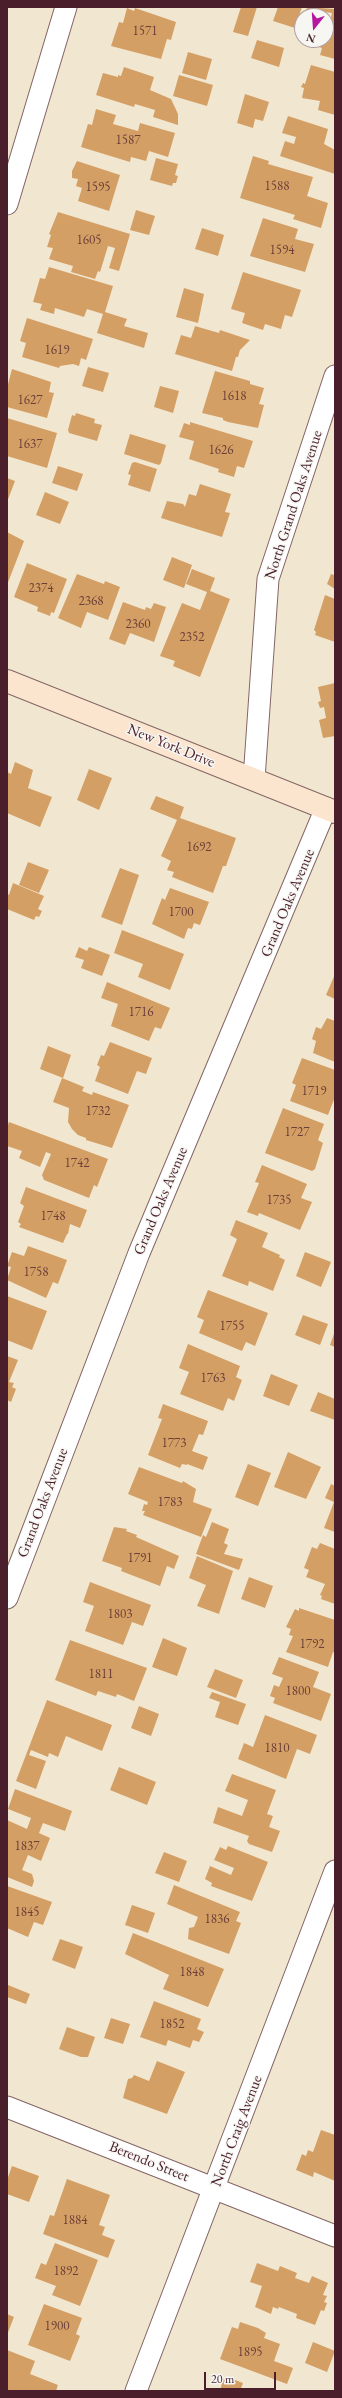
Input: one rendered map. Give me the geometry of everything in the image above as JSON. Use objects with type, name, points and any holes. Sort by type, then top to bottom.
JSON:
[{"type":"street","points":[[7,204],[66,7]]},
{"type":"street","name":"North Grand Oaks Avenue","points":[[254,779],[268,579],[335,376]]},
{"type":"street","name":"New York Drive","points":[[7,682],[330,810]]},
{"type":"street","name":"Grand Oaks Avenue","points":[[7,1598],[139,1253],[308,855],[330,810]]},
{"type":"street","name":"North Craig Avenue","points":[[136,2391],[215,2189],[335,1871]]},
{"type":"street","name":"Berendo Street","points":[[7,2107],[335,2236]]},
{"type":"building","points":[[241,7],[257,7],[248,36],[233,32]]},
{"type":"building","points":[[278,7],[302,7],[294,8],[294,28],[273,21]]},
{"type":"building","points":[[127,8],[134,11],[135,8],[176,22],[171,40],[167,39],[161,59],[111,46],[119,22],[123,23]]},
{"type":"building","points":[[335,9],[335,59],[320,55],[322,48],[334,48]]},
{"type":"building","points":[[257,40],[284,48],[279,67],[251,58]]},
{"type":"building","points":[[188,52],[212,59],[206,80],[182,73]]},
{"type":"building","points":[[311,65],[335,72],[335,115],[318,110],[320,101],[302,98],[304,88],[301,87],[303,83],[305,84]]},
{"type":"building","points":[[124,67],[154,77],[150,90],[171,99],[178,114],[178,125],[153,117],[155,110],[135,104],[134,107],[96,95],[103,73],[118,77],[118,75],[121,76]]},
{"type":"building","points":[[179,75],[213,85],[207,106],[173,96]]},
{"type":"building","points":[[245,94],[269,102],[263,121],[255,119],[253,128],[237,123]]},
{"type":"building","points":[[96,109],[116,115],[113,124],[138,131],[140,123],[175,133],[168,157],[149,151],[146,161],[131,157],[130,162],[81,147],[88,124],[92,125]]},
{"type":"building","points":[[288,116],[328,129],[324,144],[335,150],[335,174],[280,156],[285,141],[294,144],[296,137],[282,133]]},
{"type":"building","points":[[253,156],[269,161],[268,164],[313,177],[307,196],[328,203],[321,228],[293,219],[295,215],[240,198]]},
{"type":"building","points":[[156,158],[178,164],[175,175],[178,176],[176,183],[173,183],[172,186],[150,180]]},
{"type":"building","points":[[77,161],[120,175],[109,211],[78,201],[82,188],[76,186],[78,179],[72,178],[72,171]]},
{"type":"building","points":[[136,210],[155,216],[149,235],[130,230]]},
{"type":"building","points":[[58,212],[130,234],[119,271],[109,268],[115,248],[108,246],[100,272],[98,271],[95,279],[71,272],[73,266],[49,259],[53,248],[47,247],[51,235],[49,234]]},
{"type":"building","points":[[263,218],[298,229],[295,239],[314,244],[305,272],[250,256]]},
{"type":"building","points":[[202,228],[224,235],[218,256],[195,249]]},
{"type":"building","points":[[49,267],[113,286],[105,312],[127,319],[124,326],[148,333],[144,348],[97,333],[103,314],[87,309],[84,317],[55,308],[54,314],[40,310],[42,304],[33,302],[40,278],[45,279]]},
{"type":"building","points":[[243,272],[301,290],[292,317],[285,315],[281,329],[265,324],[263,330],[242,323],[245,313],[231,309]]},
{"type":"building","points":[[184,288],[204,294],[198,323],[176,317]]},
{"type":"building","points":[[27,318],[93,339],[86,360],[81,358],[79,366],[73,364],[60,366],[59,368],[22,357],[26,343],[20,341]]},
{"type":"building","points":[[195,326],[219,333],[220,330],[250,340],[240,350],[238,357],[236,357],[232,371],[175,354],[181,335],[191,338]]},
{"type":"building","points":[[88,367],[109,373],[103,392],[82,386]]},
{"type":"building","points":[[12,369],[51,382],[49,392],[54,393],[47,418],[7,407],[7,388]]},
{"type":"building","points":[[215,371],[250,381],[250,384],[264,388],[259,404],[264,405],[258,428],[228,422],[223,420],[223,418],[202,413]]},
{"type":"building","points":[[160,386],[179,391],[173,413],[154,407]]},
{"type":"building","points":[[76,413],[95,419],[94,423],[102,425],[97,441],[69,433],[68,430],[72,415],[75,416]]},
{"type":"building","points":[[7,418],[57,433],[47,468],[7,456]]},
{"type":"building","points":[[190,422],[253,441],[244,468],[237,466],[234,477],[218,472],[219,469],[189,459],[194,441],[179,437],[184,423],[190,425]]},
{"type":"building","points":[[130,434],[166,445],[161,463],[159,465],[124,454]]},
{"type":"building","points":[[135,462],[157,469],[150,492],[128,485],[131,475],[128,474],[132,463]]},
{"type":"building","points":[[58,466],[83,474],[77,491],[52,483]]},
{"type":"building","points":[[7,478],[15,481],[7,502]]},
{"type":"building","points":[[200,484],[231,494],[225,512],[230,513],[222,537],[161,518],[167,501],[183,504],[185,507],[189,494],[196,496]]},
{"type":"building","points":[[45,492],[69,502],[60,524],[36,515]]},
{"type":"building","points":[[7,532],[24,541],[7,585]]},
{"type":"building","points":[[172,557],[192,565],[184,588],[163,580]]},
{"type":"building","points":[[27,563],[67,579],[54,613],[51,612],[50,616],[37,611],[38,607],[14,597]]},
{"type":"building","points":[[192,569],[215,578],[210,591],[230,599],[200,677],[173,666],[175,661],[160,656],[182,603],[200,610],[207,592],[186,584]]},
{"type":"building","points":[[335,571],[335,589],[327,584],[331,574],[334,575]]},
{"type":"building","points":[[77,574],[104,584],[105,581],[120,587],[108,620],[87,612],[81,628],[58,618]]},
{"type":"building","points":[[325,595],[335,599],[335,642],[315,635],[316,632],[314,630]]},
{"type":"building","points":[[123,602],[145,610],[146,607],[151,609],[154,603],[166,607],[154,642],[130,633],[125,645],[109,639]]},
{"type":"building","points":[[335,683],[335,736],[323,738],[319,720],[326,718],[324,707],[320,708],[318,702],[321,701],[318,687]]},
{"type":"building","points":[[15,762],[33,770],[28,788],[52,797],[40,827],[7,813],[7,772],[11,774]]},
{"type":"building","points":[[89,769],[112,778],[99,810],[77,800]]},
{"type":"building","points":[[156,796],[184,807],[180,818],[236,838],[226,866],[223,866],[213,893],[172,877],[174,872],[167,870],[171,861],[161,856],[177,820],[150,809]]},
{"type":"building","points":[[28,862],[49,870],[39,893],[19,885]]},
{"type":"building","points":[[120,868],[139,875],[122,925],[101,917]]},
{"type":"building","points":[[13,883],[44,896],[38,909],[42,911],[39,917],[36,916],[34,920],[7,909],[7,894],[9,895]]},
{"type":"building","points":[[170,888],[209,902],[200,925],[194,923],[192,929],[188,928],[184,939],[152,924],[162,898],[165,900]]},
{"type":"building","points":[[122,930],[184,954],[170,990],[138,977],[143,964],[114,953]]},
{"type":"building","points":[[79,947],[87,951],[89,947],[110,955],[102,976],[81,968],[84,960],[75,957]]},
{"type":"building","points":[[335,974],[335,999],[326,995]]},
{"type":"building","points":[[107,982],[170,1008],[161,1029],[155,1027],[149,1041],[111,1026],[118,1004],[101,998]]},
{"type":"building","points":[[327,1018],[335,1021],[335,1062],[313,1053],[316,1041],[312,1039],[316,1027],[321,1029]]},
{"type":"building","points":[[110,1042],[152,1058],[146,1074],[137,1071],[128,1094],[95,1081],[100,1067],[97,1065],[101,1055],[104,1056]]},
{"type":"building","points":[[48,1046],[71,1055],[63,1078],[40,1069]]},
{"type":"building","points":[[302,1058],[335,1070],[335,1097],[328,1115],[290,1101],[296,1085],[292,1083]]},
{"type":"building","points":[[62,1078],[84,1087],[82,1091],[92,1095],[93,1092],[129,1105],[112,1148],[86,1140],[86,1138],[78,1135],[72,1129],[68,1122],[69,1108],[53,1102]]},
{"type":"building","points":[[283,1108],[324,1124],[318,1140],[323,1143],[315,1169],[312,1171],[265,1153]]},
{"type":"building","points":[[9,1122],[108,1159],[97,1187],[94,1185],[89,1198],[44,1180],[42,1175],[51,1154],[46,1152],[40,1167],[19,1158],[22,1151],[7,1146],[7,1128]]},
{"type":"building","points":[[262,1165],[307,1184],[301,1198],[312,1202],[300,1230],[259,1213],[258,1216],[247,1212],[259,1183],[255,1182]]},
{"type":"building","points":[[26,1187],[87,1210],[80,1228],[70,1224],[68,1234],[63,1243],[19,1227],[21,1224],[18,1222],[24,1206],[20,1203]]},
{"type":"building","points":[[236,1220],[268,1233],[262,1247],[280,1255],[279,1257],[285,1260],[273,1291],[249,1281],[248,1286],[222,1276],[237,1239],[230,1235]]},
{"type":"building","points":[[28,1246],[67,1260],[58,1284],[53,1282],[46,1298],[7,1280],[11,1267],[7,1266],[12,1252],[24,1256]]},
{"type":"building","points":[[305,1252],[331,1262],[321,1287],[296,1276]]},
{"type":"building","points":[[208,1290],[268,1313],[255,1346],[246,1342],[242,1351],[199,1333],[204,1320],[197,1317]]},
{"type":"building","points":[[7,1296],[47,1311],[32,1350],[7,1340]]},
{"type":"building","points":[[303,1315],[328,1324],[320,1345],[295,1335]]},
{"type":"building","points":[[335,1331],[335,1347],[330,1345]]},
{"type":"building","points":[[188,1344],[240,1366],[236,1377],[242,1380],[234,1401],[228,1398],[223,1411],[180,1394],[189,1372],[179,1368]]},
{"type":"building","points":[[7,1356],[18,1360],[9,1382],[14,1383],[12,1387],[16,1389],[11,1402],[7,1400]]},
{"type":"building","points":[[271,1374],[298,1385],[289,1406],[263,1396]]},
{"type":"building","points":[[318,1392],[335,1399],[335,1420],[310,1411]]},
{"type":"building","points":[[163,1404],[208,1421],[203,1435],[199,1434],[192,1451],[208,1457],[203,1470],[187,1464],[182,1464],[180,1468],[148,1455],[162,1419],[158,1418]]},
{"type":"building","points":[[288,1452],[321,1467],[306,1499],[274,1487]]},
{"type":"building","points":[[248,1464],[271,1473],[258,1506],[235,1497]]},
{"type":"building","points":[[139,1467],[182,1483],[183,1481],[196,1489],[193,1502],[212,1509],[201,1537],[143,1515],[145,1511],[142,1511],[144,1504],[147,1505],[148,1502],[128,1494]]},
{"type":"building","points":[[331,1484],[335,1486],[335,1532],[324,1528],[334,1502],[325,1498]]},
{"type":"building","points":[[212,1522],[229,1529],[224,1543],[228,1545],[224,1554],[243,1559],[239,1570],[196,1554],[203,1535],[206,1537]]},
{"type":"building","points":[[114,1527],[127,1529],[126,1531],[137,1535],[136,1537],[179,1556],[174,1569],[167,1566],[160,1586],[121,1571],[122,1568],[102,1561]]},
{"type":"building","points":[[320,1543],[335,1549],[335,1604],[321,1599],[322,1596],[320,1595],[325,1584],[306,1577],[309,1570],[304,1568],[312,1547],[317,1549]]},
{"type":"building","points":[[197,1556],[233,1571],[219,1614],[197,1606],[206,1585],[189,1578]]},
{"type":"building","points":[[249,1577],[273,1586],[265,1608],[241,1599]]},
{"type":"building","points":[[90,1582],[151,1605],[143,1626],[132,1622],[123,1645],[85,1631],[94,1606],[83,1602]]},
{"type":"building","points":[[299,1608],[335,1620],[335,1653],[333,1652],[328,1667],[286,1652],[293,1636],[289,1635],[291,1629],[286,1627],[295,1609],[299,1611]]},
{"type":"building","points":[[163,1638],[187,1648],[177,1676],[152,1667]]},
{"type":"building","points":[[70,1640],[147,1668],[134,1701],[117,1694],[116,1697],[98,1691],[96,1696],[55,1680]]},
{"type":"building","points":[[279,1657],[319,1672],[313,1687],[331,1694],[321,1721],[273,1703],[275,1698],[270,1696],[274,1685],[279,1687],[283,1678],[272,1674]]},
{"type":"building","points":[[215,1669],[243,1680],[236,1698],[207,1687]]},
{"type":"building","points":[[212,1692],[246,1704],[238,1725],[215,1717],[220,1702],[209,1698]]},
{"type":"building","points":[[47,1700],[112,1725],[102,1751],[66,1736],[58,1757],[49,1753],[48,1757],[31,1750],[29,1755],[46,1761],[36,1789],[16,1781]]},
{"type":"building","points":[[139,1706],[159,1714],[151,1736],[131,1728]]},
{"type":"building","points":[[265,1715],[317,1735],[310,1754],[297,1749],[286,1779],[238,1759],[244,1743],[253,1747]]},
{"type":"building","points":[[119,1767],[156,1782],[147,1805],[110,1790]]},
{"type":"building","points":[[232,1774],[276,1790],[267,1814],[273,1816],[269,1827],[280,1831],[272,1852],[249,1844],[247,1841],[249,1836],[213,1823],[218,1807],[242,1816],[248,1800],[225,1791]]},
{"type":"building","points":[[15,1789],[72,1811],[65,1831],[43,1823],[39,1833],[50,1838],[41,1861],[28,1855],[22,1870],[32,1874],[34,1881],[32,1887],[7,1877],[7,1820],[27,1829],[31,1818],[8,1809]]},
{"type":"building","points":[[228,1846],[268,1862],[252,1901],[211,1886],[212,1883],[205,1879],[210,1866],[231,1875],[234,1868],[214,1860],[220,1847],[226,1850]]},
{"type":"building","points":[[164,1852],[187,1861],[179,1882],[155,1873]]},
{"type":"building","points":[[174,1885],[240,1912],[236,1921],[241,1923],[229,1954],[188,1939],[189,1928],[194,1927],[198,1917],[167,1904]]},
{"type":"building","points":[[7,1886],[52,1902],[43,1925],[34,1922],[28,1937],[7,1928]]},
{"type":"building","points":[[132,1905],[155,1913],[148,1933],[125,1925]]},
{"type":"building","points":[[133,1933],[224,1969],[208,2007],[163,1989],[169,1975],[125,1954]]},
{"type":"building","points":[[60,1939],[83,1947],[75,1969],[52,1960]]},
{"type":"building","points":[[8,1985],[30,1994],[26,2004],[7,1997]]},
{"type":"building","points":[[154,2001],[201,2019],[197,2029],[204,2032],[199,2042],[193,2040],[190,2048],[168,2040],[166,2046],[140,2037]]},
{"type":"building","points":[[111,2018],[130,2024],[123,2044],[104,2038]]},
{"type":"building","points":[[67,2027],[95,2037],[88,2057],[81,2057],[59,2049]]},
{"type":"building","points":[[157,2061],[185,2072],[167,2114],[123,2098],[128,2079],[132,2078],[134,2075],[149,2081]]},
{"type":"building","points":[[321,2130],[335,2135],[335,2181],[314,2172],[313,2177],[296,2170],[302,2154],[306,2156],[308,2150],[313,2152]]},
{"type":"building","points":[[12,2166],[39,2176],[29,2202],[7,2194],[7,2180]]},
{"type":"building","points":[[67,2179],[110,2195],[99,2225],[105,2227],[102,2235],[115,2240],[108,2258],[43,2234],[50,2215],[54,2216]]},
{"type":"building","points":[[55,2243],[98,2260],[80,2306],[52,2295],[56,2286],[35,2278],[41,2263],[46,2265]]},
{"type":"building","points":[[257,2263],[278,2271],[280,2266],[297,2273],[295,2278],[309,2283],[312,2276],[328,2283],[323,2295],[327,2296],[324,2302],[327,2303],[324,2311],[321,2310],[315,2325],[296,2318],[297,2314],[279,2307],[278,2309],[273,2307],[271,2314],[255,2307],[262,2286],[250,2282]]},
{"type":"building","points":[[44,2304],[82,2318],[76,2334],[80,2336],[70,2361],[28,2345]]},
{"type":"building","points":[[7,2314],[14,2317],[7,2335]]},
{"type":"building","points":[[240,2322],[258,2328],[266,2333],[264,2338],[280,2344],[274,2361],[293,2368],[287,2384],[220,2359],[232,2327],[238,2329]]},
{"type":"building","points":[[313,2342],[335,2351],[327,2372],[305,2363]]},
{"type":"building","points":[[7,2350],[35,2361],[30,2374],[58,2385],[56,2391],[7,2391]]},
{"type":"building","points":[[227,2377],[243,2383],[240,2391],[220,2391],[223,2379]]}]
